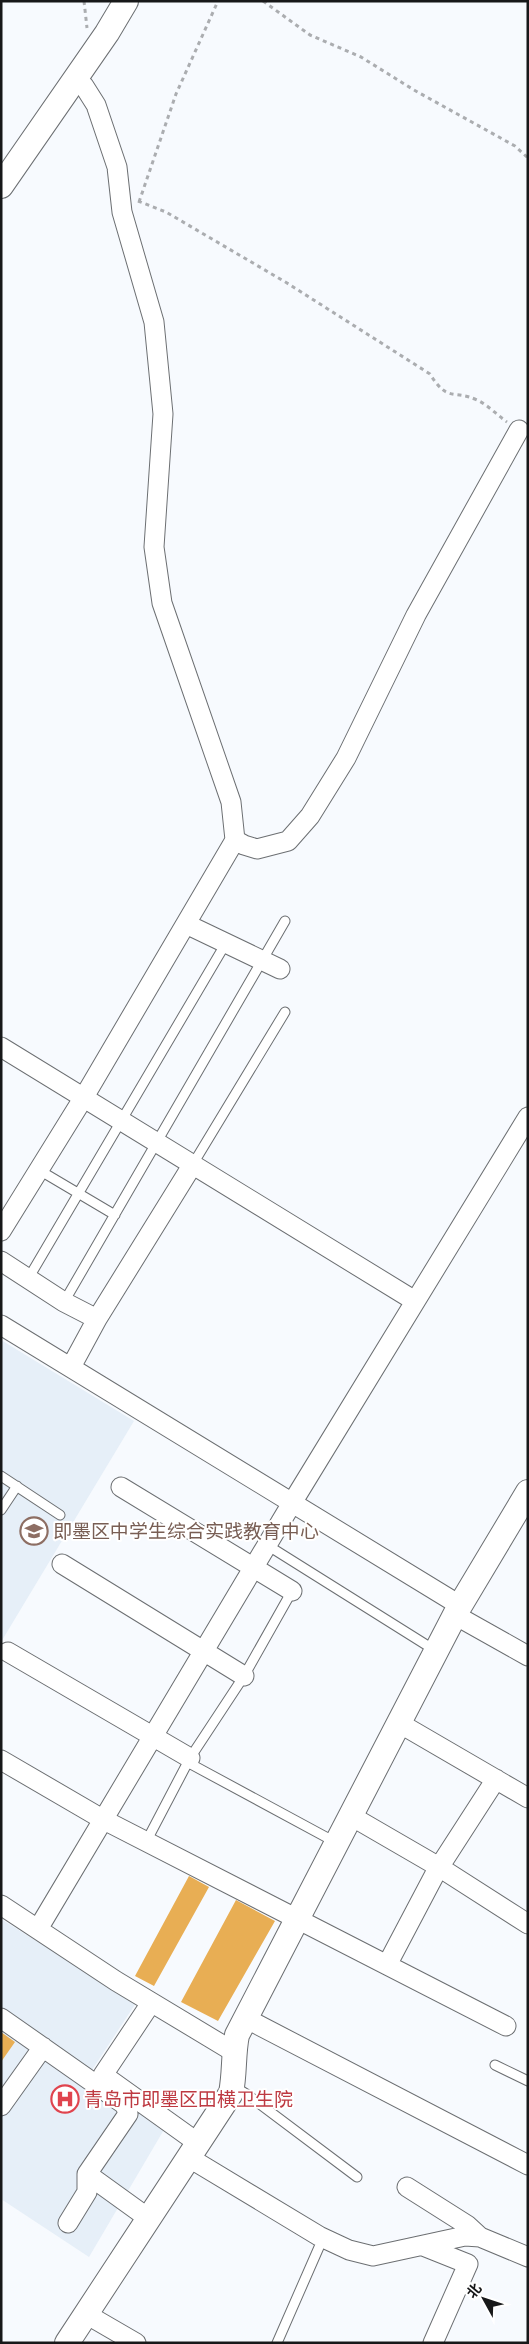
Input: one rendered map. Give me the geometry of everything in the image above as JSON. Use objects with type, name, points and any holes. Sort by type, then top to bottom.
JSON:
[{"type":"street","points":[[1,186],[76,78],[126,1]]},
{"type":"street","points":[[1,1231],[84,1097],[235,840],[231,802],[162,603],[154,547],[163,414],[154,322],[122,212],[118,167],[96,105],[84,86],[76,78]]},
{"type":"street","points":[[235,840],[244,846],[257,849],[288,841],[310,816],[346,758],[416,615],[519,430]]},
{"type":"street","points":[[186,924],[280,969]]},
{"type":"street","points":[[1,1047],[415,1301]]},
{"type":"street","points":[[38,1929],[266,1545],[528,1117]]},
{"type":"street","points":[[71,1368],[97,1319],[193,1164]]},
{"type":"street","points":[[1,1261],[64,1302],[97,1319]]},
{"type":"street","points":[[1,1325],[292,1503],[528,1656]]},
{"type":"street","points":[[121,1487],[292,1591]]},
{"type":"street","points":[[67,2343],[230,2093],[235,2074],[234,2052],[237,2034],[458,1610],[524,1506]]},
{"type":"street","points":[[62,1564],[244,1676]]},
{"type":"street","points":[[8,1652],[154,1736],[189,1760]]},
{"type":"street","points":[[399,1723],[528,1798]]},
{"type":"street","points":[[1,1760],[104,1820],[506,2026]]},
{"type":"street","points":[[387,1965],[439,1867],[496,1779]]},
{"type":"street","points":[[351,1816],[439,1867],[528,1924]]},
{"type":"street","points":[[1,1905],[151,2003],[234,2052]]},
{"type":"street","points":[[151,2003],[103,2075],[193,2150],[323,2238],[349,2250],[373,2256],[465,2236],[480,2237],[528,2257]]},
{"type":"street","points":[[1,2018],[125,2105],[128,2114],[87,2174],[87,2192],[68,2224]]},
{"type":"street","points":[[246,2018],[528,2165]]},
{"type":"street","points":[[1,2106],[43,2047]]},
{"type":"street","points":[[87,2174],[148,2218]]},
{"type":"street","points":[[407,2187],[467,2225],[480,2237]]},
{"type":"street","points":[[423,2246],[468,2264],[433,2343]]},
{"type":"street","points":[[86,2314],[136,2343]]},
{"type":"lane","points":[[64,1302],[285,921]]},
{"type":"lane","points":[[28,1279],[226,943]]},
{"type":"lane","points":[[193,1164],[285,1012]]},
{"type":"lane","points":[[39,1170],[115,1216]]},
{"type":"lane","points":[[1,1476],[60,1515]]},
{"type":"lane","points":[[1,1510],[17,1486]]},
{"type":"lane","points":[[266,1545],[436,1651]]},
{"type":"lane","points":[[146,1842],[189,1760],[244,1676],[292,1591]]},
{"type":"lane","points":[[189,1760],[337,1843]]},
{"type":"lane","points":[[495,2065],[528,2081]]},
{"type":"lane","points":[[232,2086],[248,2094],[357,2177]]},
{"type":"lane","points":[[277,2343],[323,2238]]},
{"type":"path","points":[[139,202],[176,94],[218,1]]},
{"type":"path","points":[[263,1],[310,35],[361,57],[414,90],[515,146],[528,158]]},
{"type":"path","points":[[121,195],[166,212],[287,283],[430,374],[439,388],[451,394],[476,400],[519,430]]},
{"type":"shaded area","name":"即墨区中学生综合实践教育中心","points":[[1,1340],[134,1421],[1,1642]]},
{"type":"shaded area","name":"青岛市即墨区田横卫生院","points":[[1,1919],[136,2003],[92,2070],[165,2128],[89,2257],[1,2199]]},
{"type":"building","points":[[189,1876],[209,1887],[154,1986],[135,1976]]},
{"type":"building","points":[[236,1900],[275,1921],[218,2021],[181,2002]]},
{"type":"building","points":[[1,2032],[15,2042],[1,2062]]},
{"type":"place","name":"即墨区中学生综合实践教育中心","points":[[34,1531]]},
{"type":"place","name":"青岛市即墨区田横卫生院","points":[[65,2099]]}]
